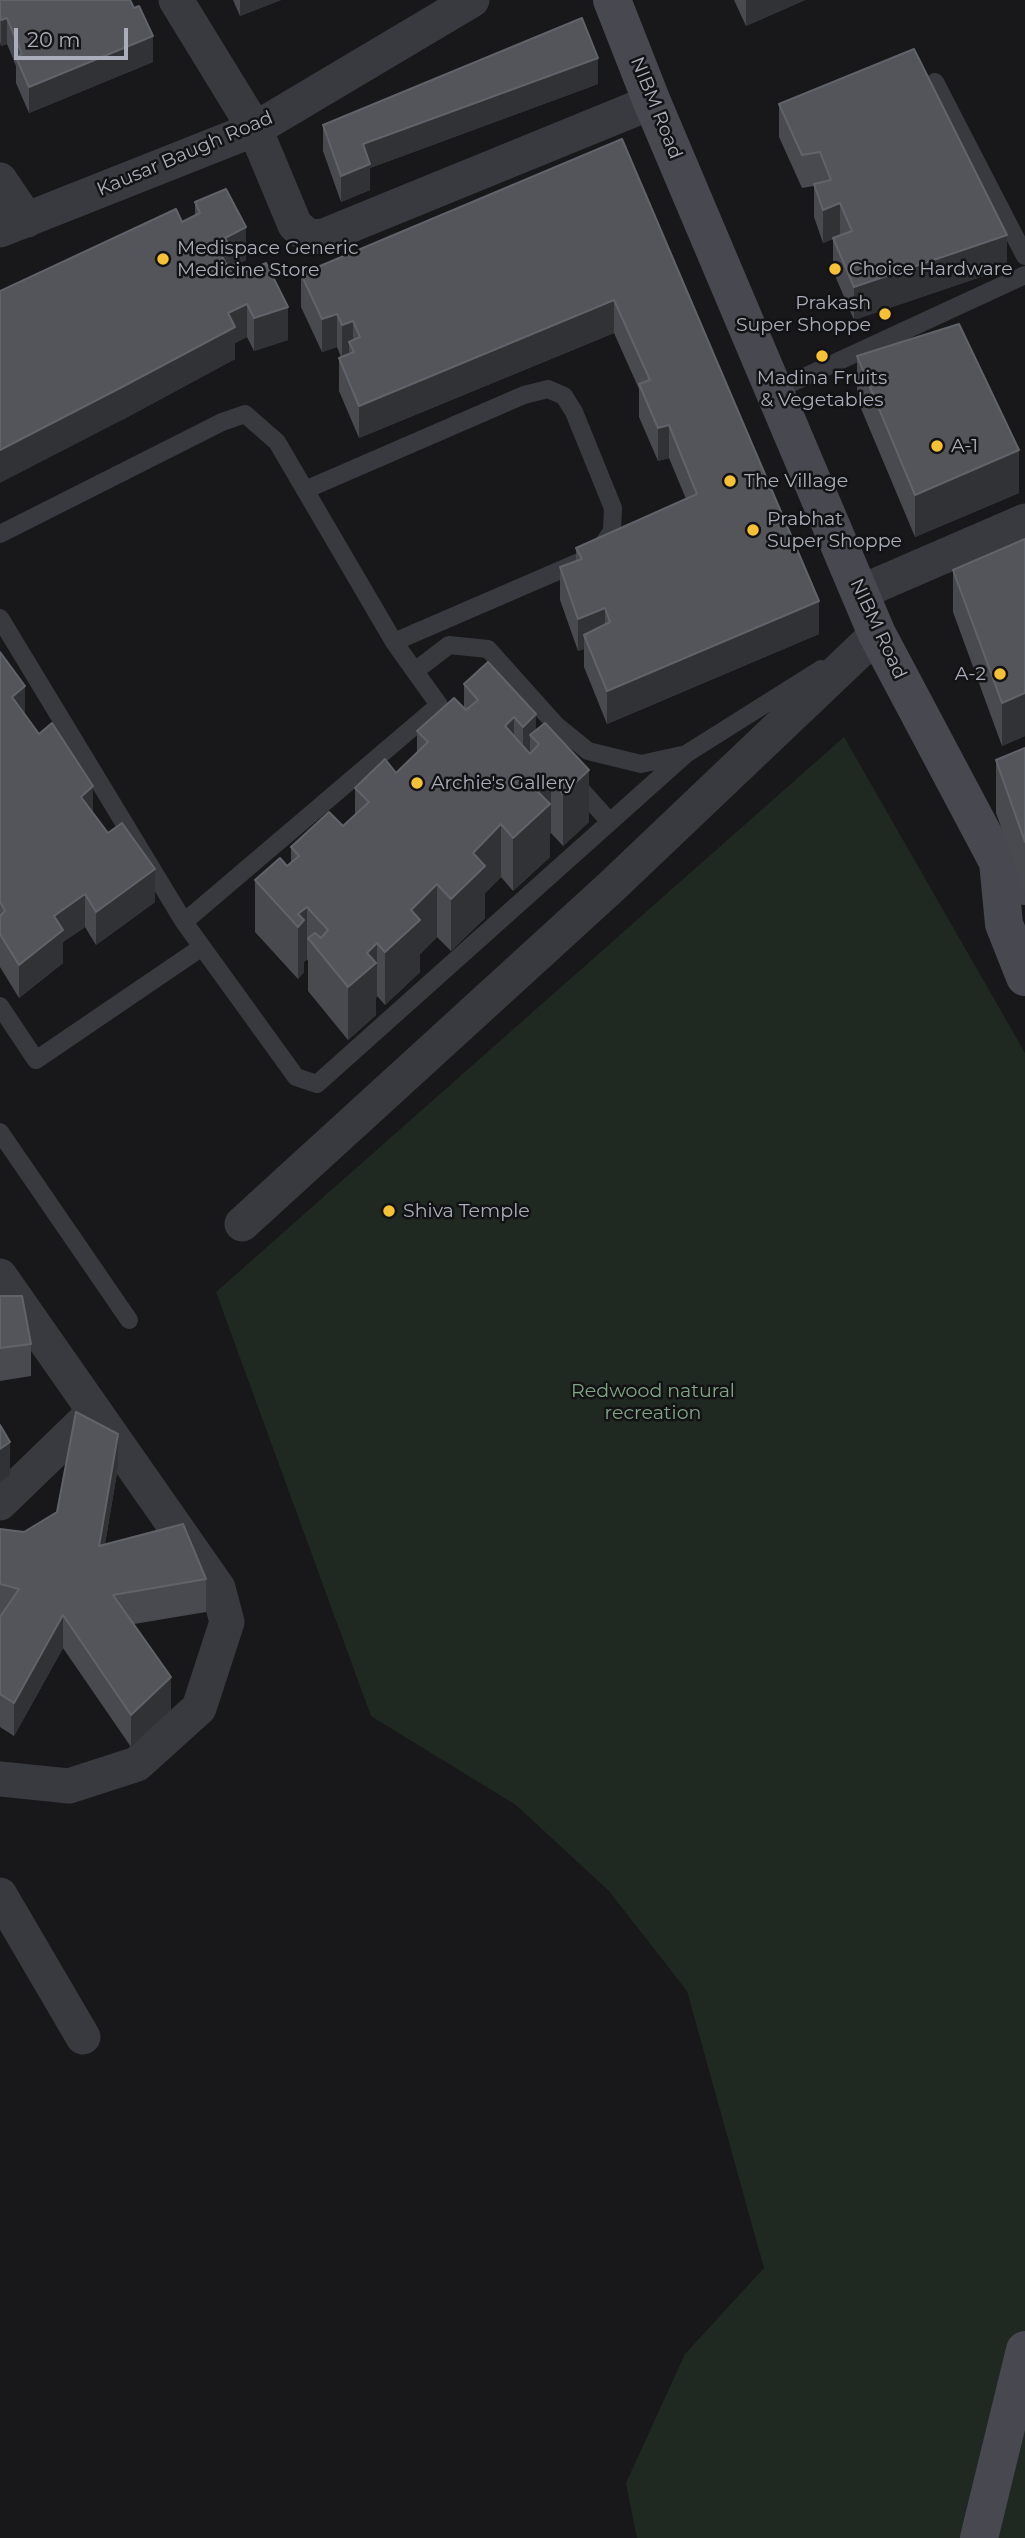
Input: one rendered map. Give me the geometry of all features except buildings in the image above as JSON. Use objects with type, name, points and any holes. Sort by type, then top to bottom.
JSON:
[{"type":"main road","name":"NIBM Road","points":[[612,0],[652,102],[877,634],[1012,874],[1004,924],[1025,977]]},
{"type":"main road","points":[[979,2538],[1025,2350]]},
{"type":"street","points":[[176,0],[255,129],[295,225],[309,237],[324,236],[652,102]]},
{"type":"street","name":"Kausar Baugh Road","points":[[13,225],[255,129],[437,9],[472,0]]},
{"type":"street","points":[[0,180],[13,225]]},
{"type":"street","points":[[861,592],[1025,520]]},
{"type":"street","points":[[242,1224],[611,887],[877,634]]},
{"type":"street","points":[[0,1276],[218,1588],[227,1622],[199,1708],[137,1764],[69,1786],[0,1779]]},
{"type":"street","points":[[0,1503],[94,1412]]},
{"type":"street","points":[[0,1895],[83,2037]]},
{"type":"lane","points":[[935,82],[1025,256]]},
{"type":"lane","points":[[774,391],[1025,275]]},
{"type":"lane","points":[[305,490],[524,395],[548,389],[564,396],[575,412],[614,508],[612,531],[601,546],[586,559],[394,642]]},
{"type":"lane","points":[[0,534],[222,422],[245,414],[277,442],[394,642],[415,671],[445,704],[184,922]]},
{"type":"lane","points":[[0,618],[184,922],[296,1077],[317,1084],[686,754],[877,634]]},
{"type":"lane","points":[[415,671],[449,645],[488,649],[556,725],[588,751],[641,764],[686,754]]},
{"type":"lane","points":[[565,773],[610,822]]},
{"type":"lane","points":[[0,1006],[36,1060],[202,947]]},
{"type":"lane","points":[[0,1132],[129,1320]]},
{"type":"green space","name":"Redwood natural recreation","points":[[844,737],[1025,1053],[1025,2538],[637,2538],[626,2483],[685,2354],[764,2268],[687,1991],[609,1891],[516,1805],[371,1716],[216,1292]]},
{"type":"place","name":"Medispace Generic Medicine Store","points":[[163,259]]},
{"type":"place","name":"Choice Hardware","points":[[835,269]]},
{"type":"place","name":"Prakash Super Shoppe","points":[[885,314]]},
{"type":"place","name":"Madina Fruits & Vegetables","points":[[822,356]]},
{"type":"place","name":"A-1","points":[[937,446]]},
{"type":"place","name":"The Village","points":[[730,481]]},
{"type":"place","name":"Prabhat Super Shoppe","points":[[753,530]]},
{"type":"place","name":"A-2","points":[[1000,674]]},
{"type":"place","name":"Archie's Gallery","points":[[417,783]]},
{"type":"place","name":"Shiva Temple","points":[[389,1211]]}]
